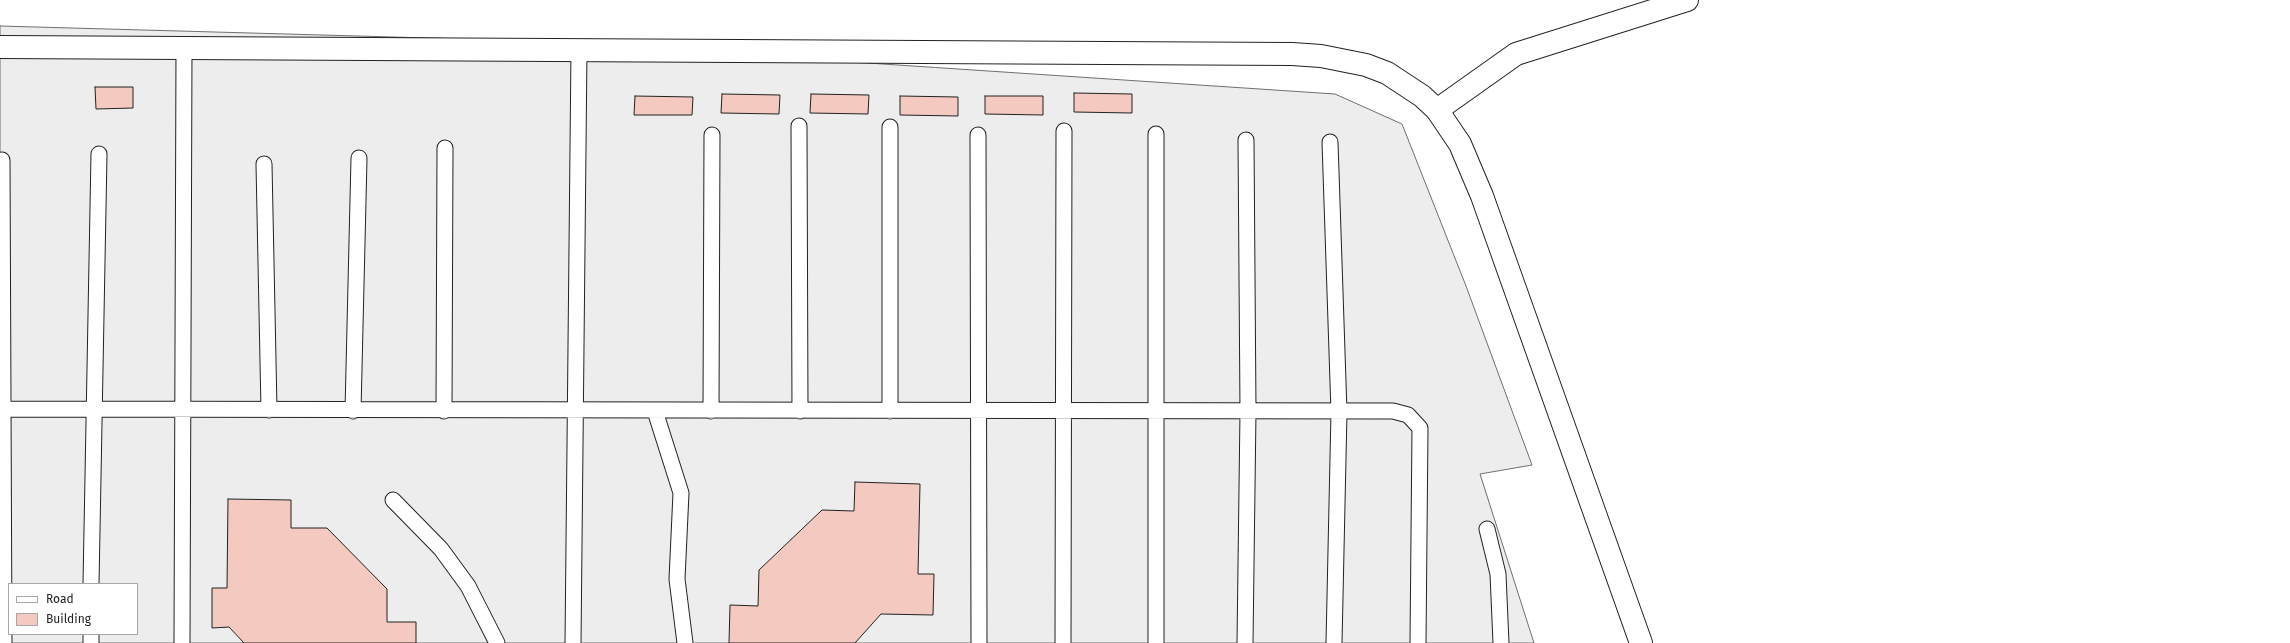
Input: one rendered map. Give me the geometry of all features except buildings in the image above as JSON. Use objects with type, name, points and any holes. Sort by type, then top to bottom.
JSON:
[{"type":"street","points":[[1437,110],[1516,54],[1687,0]]},
{"type":"street","points":[[0,47],[1292,54],[1321,56],[1366,65],[1387,73],[1405,83],[1437,110],[1460,144],[1482,196],[1641,643]]},
{"type":"lane","points":[[182,643],[184,410],[184,48]]},
{"type":"lane","points":[[573,643],[574,411],[579,49]]},
{"type":"lane","points":[[799,126],[800,411]]},
{"type":"lane","points":[[890,127],[890,411]]},
{"type":"lane","points":[[1063,643],[1064,131]]},
{"type":"lane","points":[[1156,134],[1156,643]]},
{"type":"lane","points":[[711,411],[712,135]]},
{"type":"lane","points":[[978,135],[979,643]]},
{"type":"lane","points":[[1245,643],[1248,412],[1246,140]]},
{"type":"lane","points":[[1330,142],[1339,412],[1334,643]]},
{"type":"lane","points":[[444,411],[445,148]]},
{"type":"lane","points":[[91,583],[93,410],[99,154]]},
{"type":"lane","points":[[353,411],[359,158]]},
{"type":"lane","points":[[2,160],[4,643]]},
{"type":"lane","points":[[264,164],[269,410]]},
{"type":"lane","points":[[2,409],[353,411],[1393,411],[1408,415],[1420,428],[1418,643]]},
{"type":"lane","points":[[655,411],[681,493],[677,579],[685,643]]},
{"type":"lane","points":[[393,500],[441,549],[468,586],[497,643]]},
{"type":"lane","points":[[1487,529],[1498,574],[1501,643]]},
{"type":"shaded area","points":[[0,26],[536,41],[1335,94],[1402,124],[1466,286],[1532,465],[1480,474],[1534,643],[0,643]]}]
